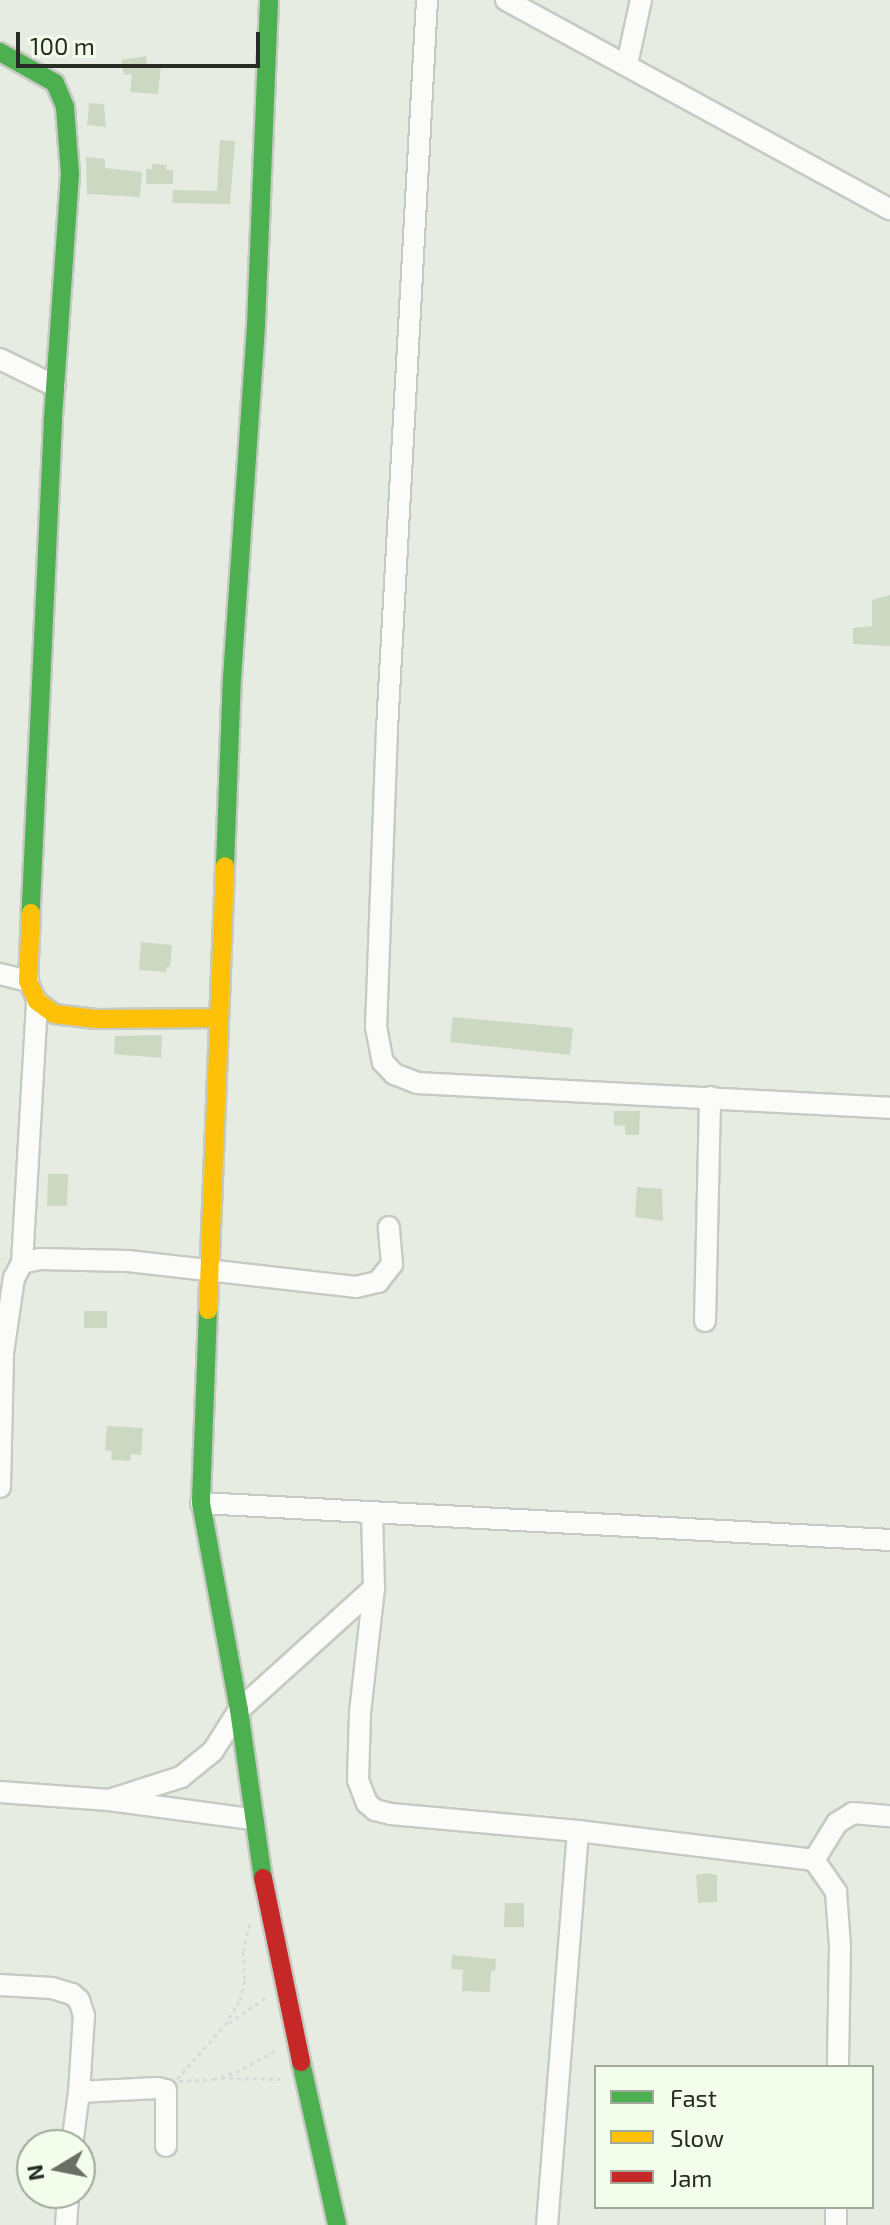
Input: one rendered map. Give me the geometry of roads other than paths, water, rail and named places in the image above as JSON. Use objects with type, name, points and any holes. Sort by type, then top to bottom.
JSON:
[{"type":"street","points":[[269,0],[256,325],[232,678],[201,1503],[239,1710],[252,1819],[283,1984],[337,2225]]},
{"type":"street","points":[[427,0],[387,728],[376,1027],[383,1062],[394,1074],[417,1083],[890,1108]]},
{"type":"street","points":[[506,0],[890,209]]},
{"type":"street","points":[[627,64],[641,0]]},
{"type":"street","points":[[0,52],[55,83],[65,107],[70,174],[55,386],[28,981],[37,1001],[22,1263],[14,1278],[3,1353],[0,1487]]},
{"type":"street","points":[[0,359],[55,386]]},
{"type":"street","points":[[0,974],[28,981]]},
{"type":"street","points":[[37,1001],[54,1014],[96,1019],[217,1018]]},
{"type":"street","points":[[705,1321],[710,1097]]},
{"type":"street","points":[[22,1263],[40,1259],[128,1261],[209,1269],[282,1282],[356,1287],[378,1282],[392,1264],[389,1227]]},
{"type":"street","points":[[201,1503],[890,1540]]},
{"type":"street","points":[[372,1512],[374,1588],[360,1713],[358,1780],[367,1803],[391,1814],[578,1831],[814,1860],[836,1892],[840,1947],[838,2065]]},
{"type":"street","points":[[109,1800],[181,1777],[213,1751],[239,1710],[374,1588]]},
{"type":"street","points":[[0,1792],[109,1800],[252,1819]]},
{"type":"street","points":[[814,1860],[837,1823],[853,1813],[890,1816]]},
{"type":"street","points":[[547,2225],[578,1831]]},
{"type":"street","points":[[0,1985],[52,1988],[72,1994],[79,2000],[84,2015],[74,2129]]},
{"type":"street","points":[[79,2092],[166,2090],[166,2146]]}]
